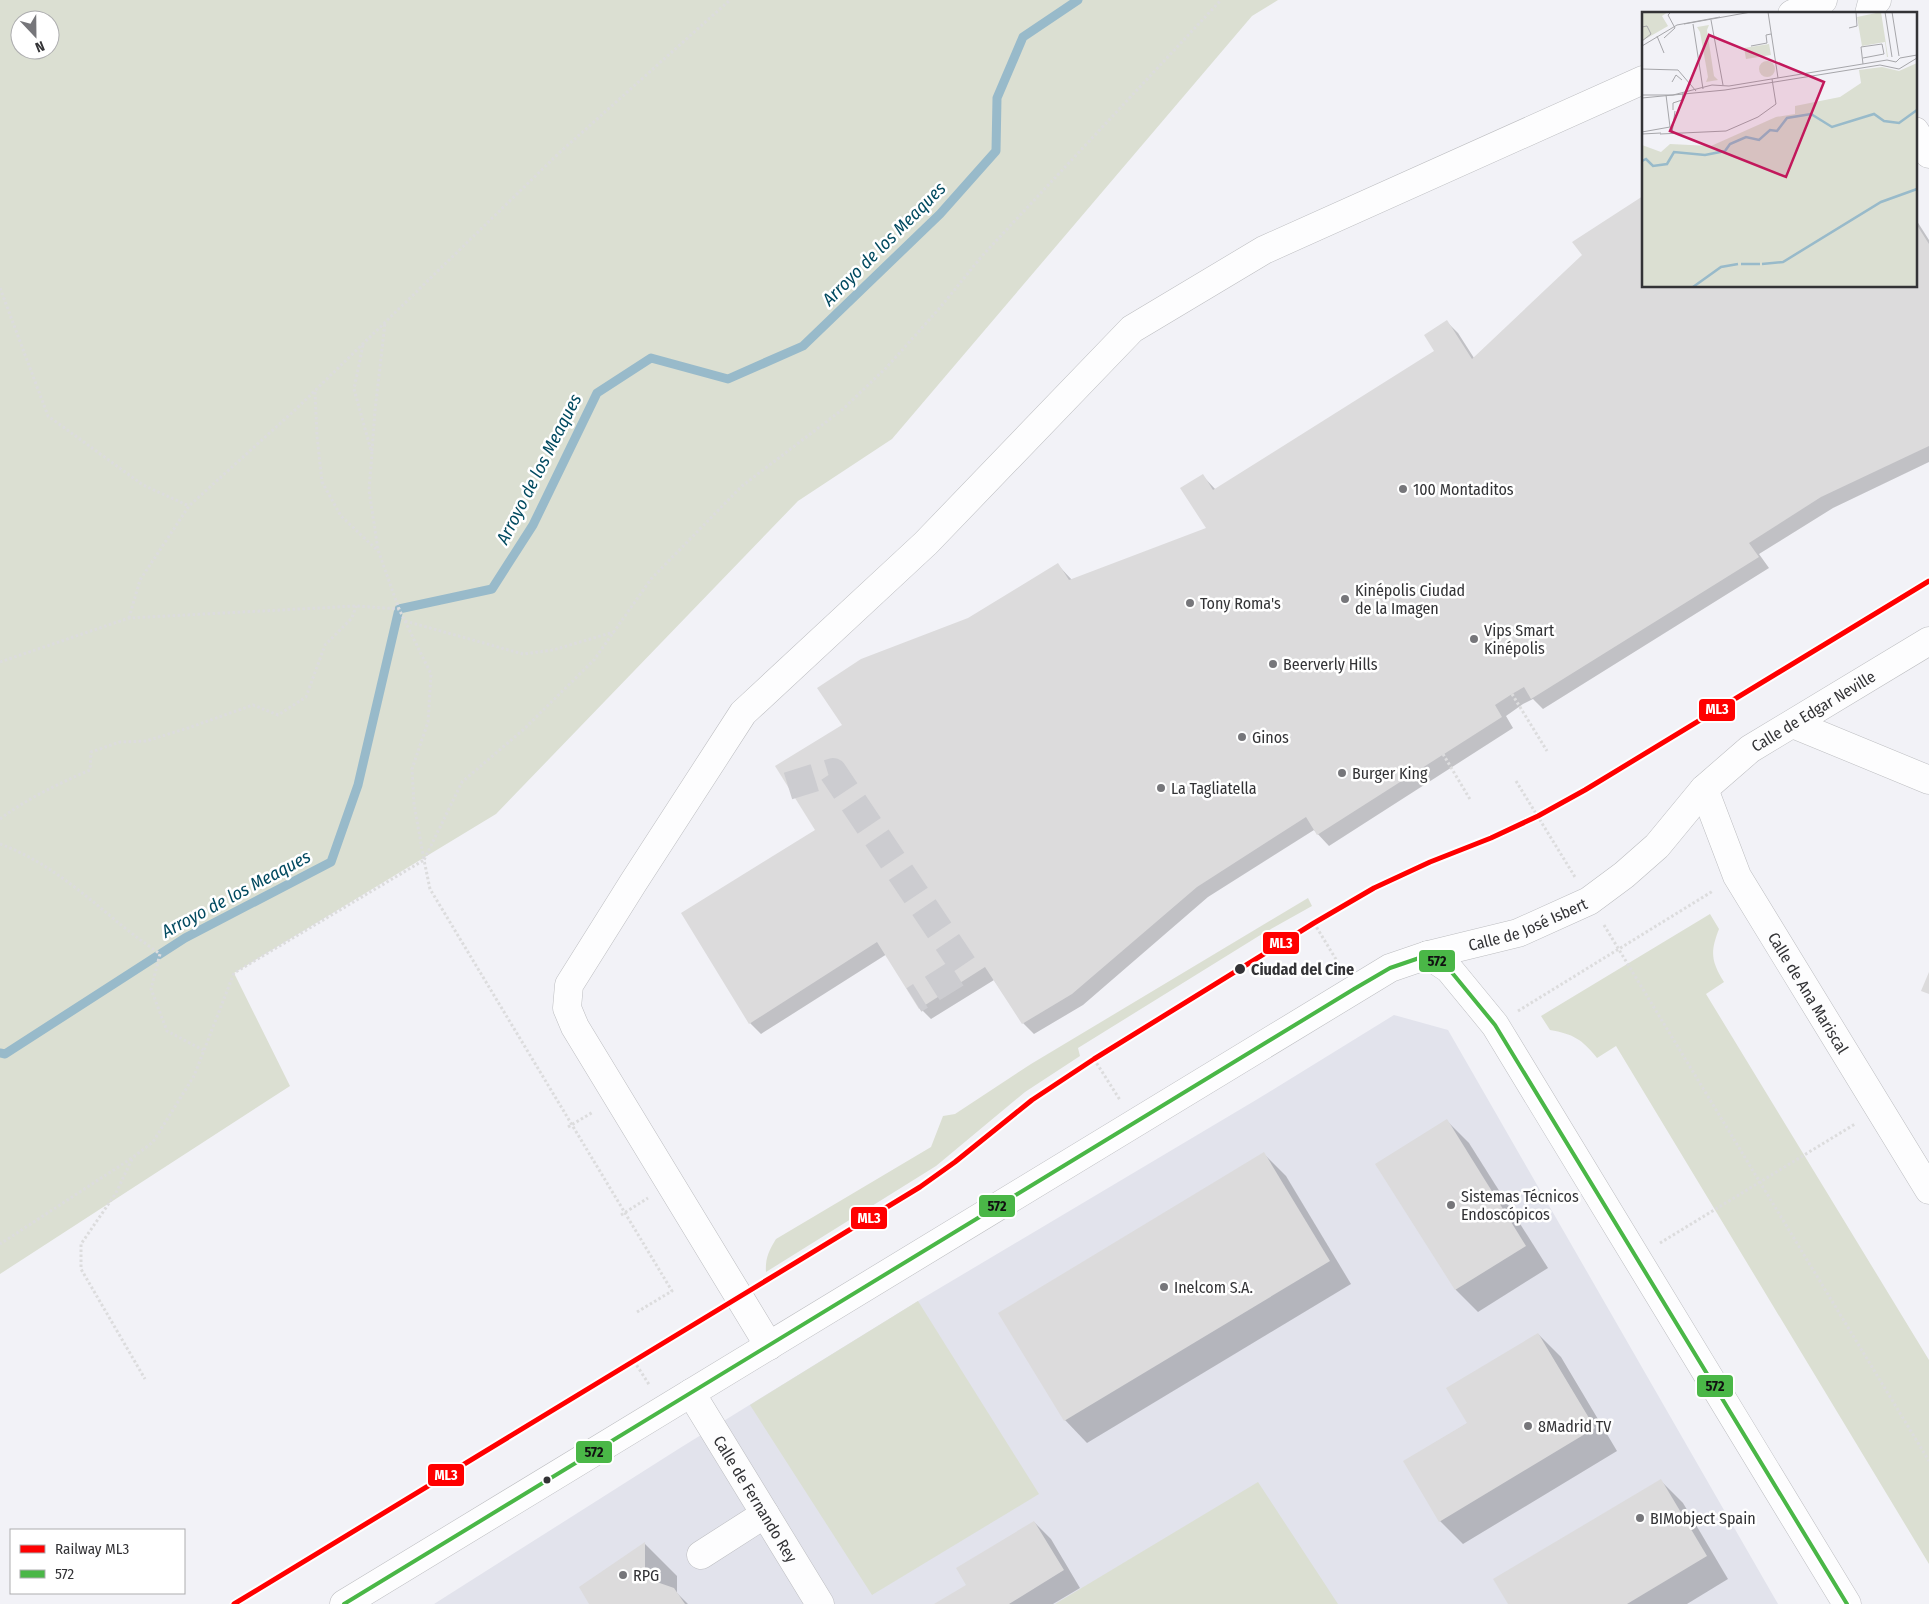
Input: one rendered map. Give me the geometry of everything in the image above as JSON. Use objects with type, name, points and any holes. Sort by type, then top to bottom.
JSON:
[{"type":"street","points":[[1796,12],[1823,0]]},
{"type":"street","points":[[1870,12],[1871,6],[1877,0]]},
{"type":"street","points":[[769,1346],[575,1027],[567,1008],[569,986],[743,713],[926,543],[1132,329],[1264,250],[1642,80]]},
{"type":"street","points":[[1916,133],[1929,154]]},
{"type":"street","name":"Calle de Edgar Neville","points":[[1704,789],[1750,749],[1929,641]]},
{"type":"street","points":[[1793,724],[1929,780]]},
{"type":"street","name":"Calle de José Isbert","points":[[344,1604],[1390,968],[1428,955],[1518,933],[1589,900],[1624,875],[1657,846],[1704,789]]},
{"type":"street","name":"Calle de Ana Mariscal","points":[[1704,789],[1737,876],[1929,1190]]},
{"type":"street","points":[[1428,955],[1449,969],[1495,1025],[1846,1604]]},
{"type":"street","name":"Calle de Fernando Rey","points":[[691,1393],[820,1604]]},
{"type":"street","points":[[701,1555],[765,1514]]},
{"type":"path","points":[[129,618],[140,580],[189,506],[315,391],[558,154],[730,0]]},
{"type":"path","points":[[0,1244],[132,1158],[153,1142],[194,1076],[234,973],[424,860],[462,782],[522,730],[594,660],[651,579],[742,486],[843,409],[886,368],[938,310],[982,256],[1221,0]]},
{"type":"path","points":[[0,288],[48,416],[143,485],[189,506]]},
{"type":"path","points":[[385,323],[375,411],[369,490],[378,550],[399,609],[431,674],[428,722],[412,769],[414,804],[430,889],[672,1291],[637,1312]]},
{"type":"path","points":[[363,345],[354,389],[372,454]]},
{"type":"path","points":[[315,391],[316,427],[322,482],[342,516],[378,550]]},
{"type":"path","points":[[0,662],[129,618],[356,606],[399,609]]},
{"type":"path","points":[[0,819],[22,803],[53,786],[90,770],[91,752],[120,742],[146,741],[253,705],[278,715],[306,697],[325,645],[352,618],[356,606]]},
{"type":"path","points":[[405,622],[437,629],[479,643],[523,654],[553,650],[615,631]]},
{"type":"path","points":[[1512,694],[1547,751]]},
{"type":"path","points":[[1443,754],[1471,801]]},
{"type":"path","points":[[1516,781],[1929,1461]]},
{"type":"path","points":[[0,844],[22,852],[72,883],[116,921],[160,954],[151,990],[167,1031],[204,1050]]},
{"type":"path","points":[[1495,1025],[1737,876]]},
{"type":"path","points":[[1314,924],[1354,989]]},
{"type":"path","points":[[1094,1058],[1135,1123]]},
{"type":"path","points":[[1636,1258],[1880,1109]]},
{"type":"path","points":[[132,1158],[116,1193],[81,1244],[81,1268],[145,1380]]},
{"type":"shaded area","points":[[0,0],[1278,0],[1252,16],[892,439],[798,501],[496,814],[234,973],[290,1086],[0,1274]]},
{"type":"shaded area","points":[[1308,898],[1312,906],[1262,934],[1078,1048],[1080,1056],[1025,1092],[936,1166],[766,1272],[768,1255],[776,1239],[931,1147],[943,1116],[955,1114],[1031,1064]]},
{"type":"shaded area","points":[[1710,914],[1719,929],[1714,944],[1713,956],[1716,968],[1724,982],[1706,994],[1929,1360],[1929,1564],[1616,1046],[1597,1058],[1587,1046],[1576,1038],[1565,1033],[1550,1030],[1541,1016]]},
{"type":"shaded area","points":[[1394,1015],[1448,1030],[1778,1604],[434,1604],[680,1448],[918,1301],[1256,1100]]},
{"type":"shaded area","points":[[918,1301],[1039,1494],[872,1595],[750,1405]]},
{"type":"shaded area","points":[[1258,1482],[1338,1604],[1055,1604]]},
{"type":"building","name":"Kinépolis Ciudad de la Imagen","points":[[1642,197],[1642,288],[1916,288],[1916,224],[1929,244],[1929,446],[1821,497],[1749,543],[1759,557],[1531,699],[1524,687],[1512,694],[1495,705],[1502,717],[1317,835],[1306,817],[1197,887],[1072,994],[1022,1024],[985,967],[919,1009],[877,942],[749,1024],[681,913],[815,830],[775,766],[842,725],[817,688],[861,659],[968,618],[1058,563],[1069,580],[1206,528],[1180,488],[1203,474],[1213,490],[1434,351],[1424,335],[1447,320],[1472,359],[1582,255],[1572,242]]},
{"type":"building","points":[[1929,972],[1929,994],[1921,991]]},
{"type":"building","name":"Sistemas Técnicos Endoscópicos","points":[[1447,1119],[1526,1246],[1455,1290],[1375,1164]]},
{"type":"building","name":"Inelcom S.A.","points":[[1264,1152],[1330,1261],[1064,1421],[998,1313]]},
{"type":"building","name":"8Madrid TV","points":[[1538,1333],[1595,1428],[1439,1522],[1403,1461],[1467,1423],[1446,1388]]},
{"type":"building","name":"BIMobject Spain","points":[[1661,1479],[1707,1556],[1627,1604],[1508,1604],[1493,1579]]},
{"type":"building","points":[[1034,1521],[1064,1570],[1009,1604],[934,1604],[966,1585],[956,1568]]},
{"type":"building","name":"RPG","points":[[645,1542],[645,1569],[654,1581],[674,1588],[685,1604],[589,1604],[579,1587]]},
{"type":"waterway","name":"Arroyo de los Meaques","points":[[0,1053],[5,1054],[185,938],[331,862],[358,785],[399,609],[492,589],[533,525],[597,393],[651,358],[728,379],[803,346],[940,214],[996,151],[997,98],[1023,37],[1078,0]]},
{"type":"tunnel","points":[[788,786],[833,772],[965,968],[914,1000]]},
{"type":"rail line","name":"ML3","points":[[234,1604],[920,1187],[955,1162],[1032,1100],[1094,1059],[1314,923],[1374,888],[1430,862],[1491,838],[1538,816],[1585,790],[1929,581]]},
{"type":"transit line","name":"572","points":[[344,1604],[1354,989],[1390,968],[1428,955],[1449,969],[1495,1025],[1847,1604]]},
{"type":"place","name":"100 Montaditos","points":[[1403,489]]},
{"type":"place","name":"Kinépolis Ciudad de la Imagen","points":[[1345,599]]},
{"type":"place","name":"Tony Roma's","points":[[1190,603]]},
{"type":"place","name":"Vips Smart Kinépolis","points":[[1474,639]]},
{"type":"place","name":"Beerverly Hills","points":[[1273,664]]},
{"type":"place","name":"Ginos","points":[[1242,737]]},
{"type":"place","name":"Burger King","points":[[1342,773]]},
{"type":"place","name":"La Tagliatella","points":[[1161,788]]},
{"type":"place","name":"Ciudad del Cine","points":[[1240,969]]},
{"type":"place","name":"Sistemas Técnicos Endoscópicos","points":[[1451,1205]]},
{"type":"place","name":"Inelcom S.A.","points":[[1164,1287]]},
{"type":"place","name":"8Madrid TV","points":[[1528,1426]]},
{"type":"place","name":"BIMobject Spain","points":[[1640,1518]]},
{"type":"place","name":"RPG","points":[[623,1575]]}]
